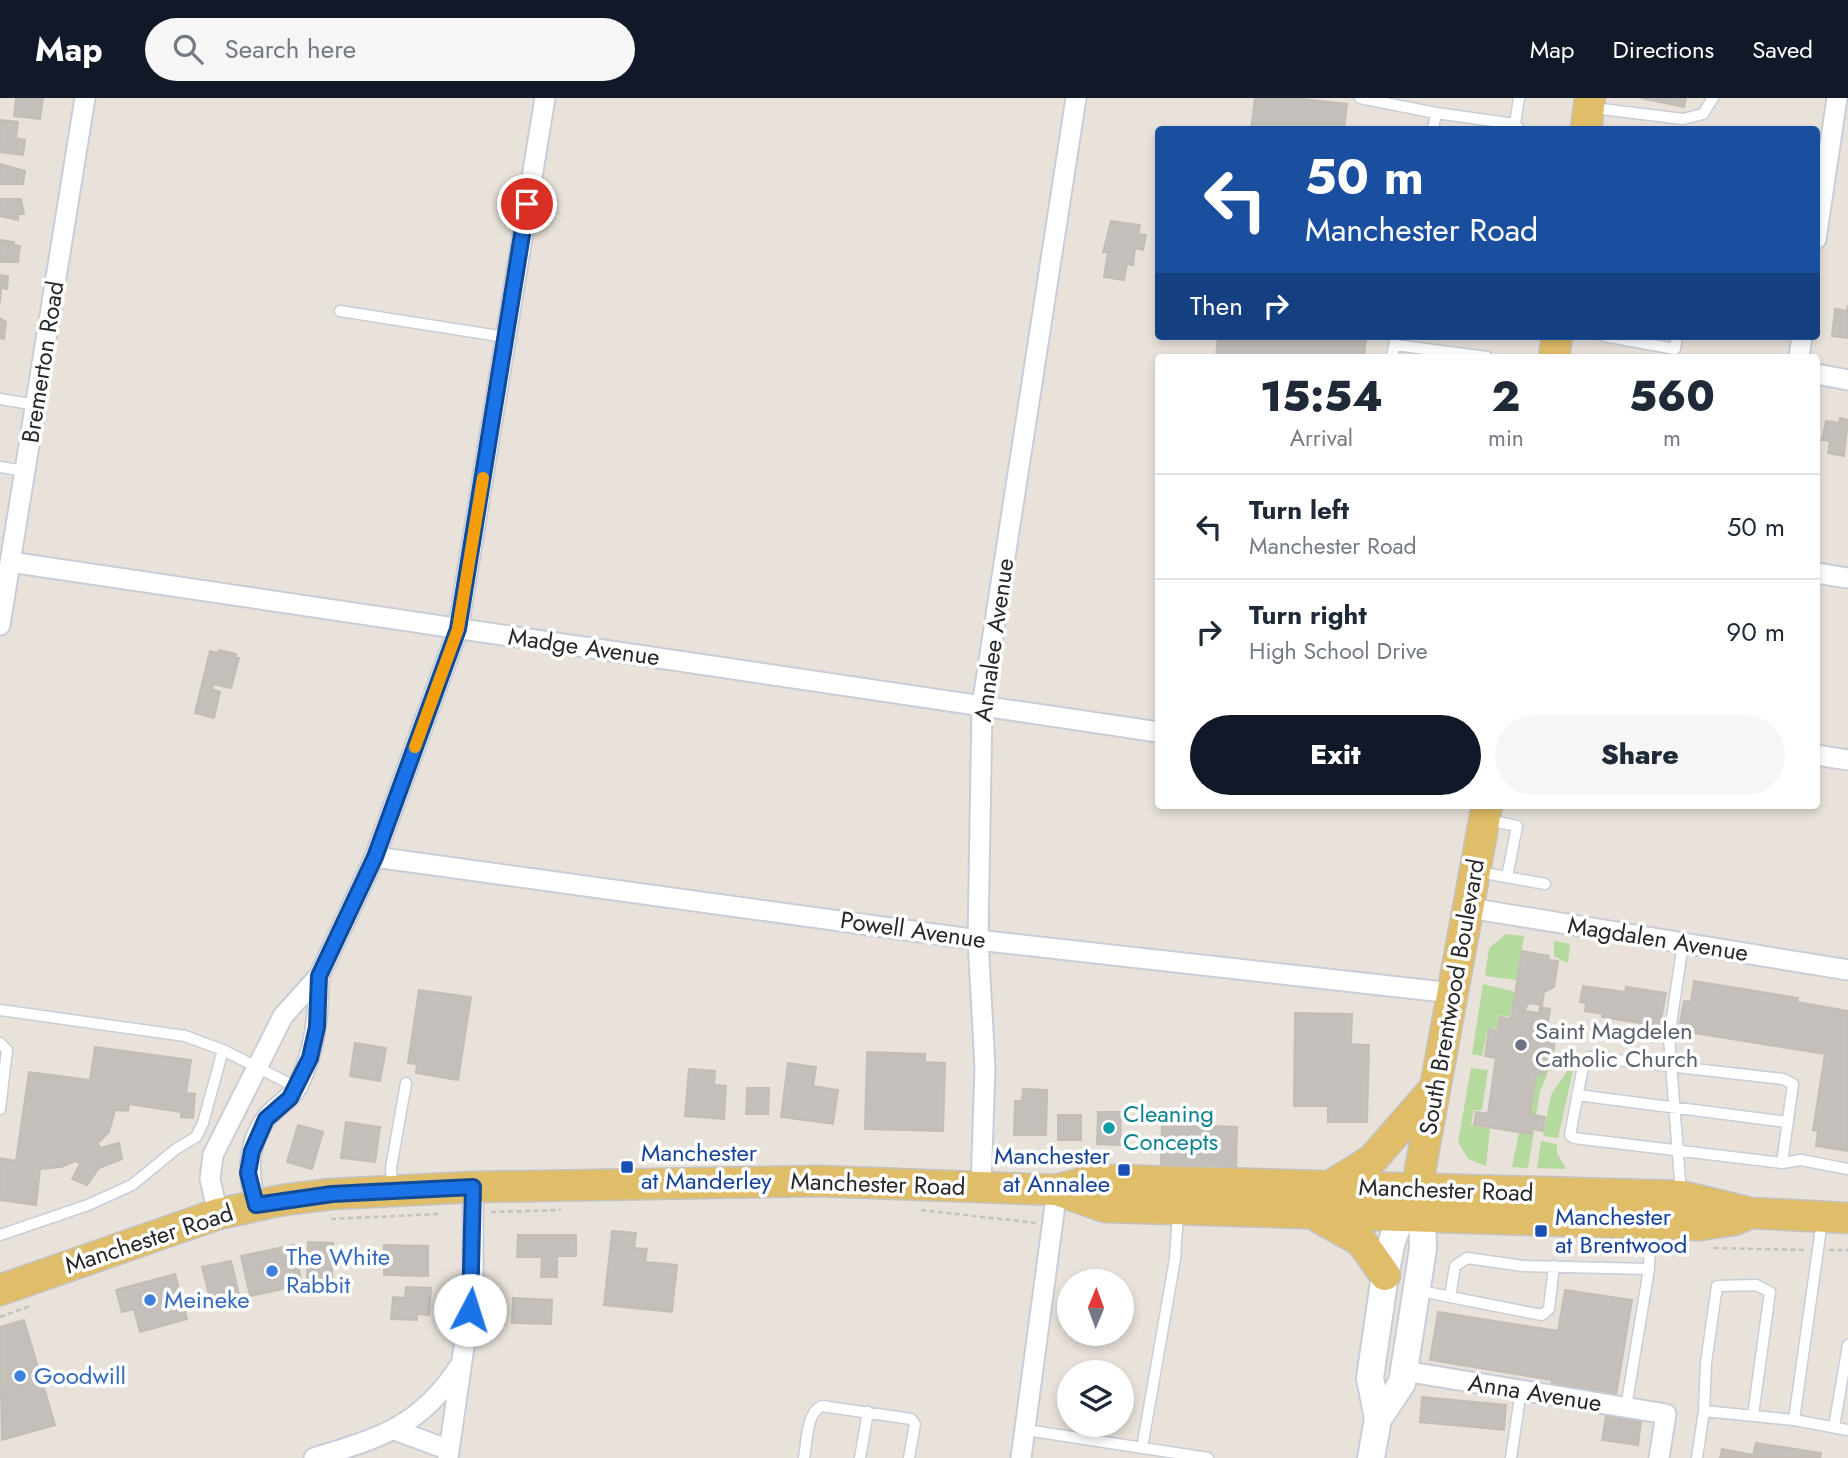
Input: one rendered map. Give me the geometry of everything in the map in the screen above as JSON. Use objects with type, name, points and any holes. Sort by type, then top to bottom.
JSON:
[{"type":"main road","name":"South Brentwood Boulevard","points":[[1378,1419],[1402,1383],[1423,1249],[1412,1218],[1486,812]]},
{"type":"main road","points":[[1329,1187],[1378,1154],[1436,1087]]},
{"type":"main road","name":"Manchester Road","points":[[1057,1190],[1086,1182],[1109,1180],[1681,1196],[1751,1213],[1835,1217]]},
{"type":"main road","name":"Manchester Road","points":[[0,1290],[218,1214],[322,1195],[392,1191],[481,1200],[807,1181],[1057,1190],[1105,1207],[1314,1215],[1715,1224],[1751,1213]]},
{"type":"main road","points":[[1314,1215],[1338,1225],[1361,1241],[1385,1275]]},
{"type":"main road","name":"South Brentwood Boulevard","points":[[1371,1458],[1378,1419],[1370,1378],[1385,1275],[1392,1241],[1412,1218]]},
{"type":"street","name":"Bremerton Road","points":[[0,625],[85,98]]},
{"type":"street","points":[[218,1214],[210,1179],[213,1154],[258,1070],[283,1016],[319,976],[375,857],[458,629],[545,98]]},
{"type":"street","name":"Annalee Avenue","points":[[981,1187],[985,1067],[978,940],[982,706],[1076,98]]},
{"type":"street","points":[[1820,224],[1838,159],[1837,98]]},
{"type":"street","points":[[1820,375],[1848,380]]},
{"type":"street","name":"Madge Avenue","points":[[10,562],[1155,732]]},
{"type":"street","points":[[1820,574],[1848,578]]},
{"type":"street","points":[[1820,756],[1848,760]]},
{"type":"street","name":"Powell Avenue","points":[[375,857],[978,940],[1451,993]]},
{"type":"street","name":"Magdalen Avenue","points":[[1469,908],[1848,970]]},
{"type":"street","points":[[256,1205],[248,1173],[252,1151],[266,1119],[290,1098],[310,1058],[317,1027],[319,976]]},
{"type":"street","points":[[1021,1458],[1057,1190]]},
{"type":"street","points":[[395,1430],[448,1454],[473,1284],[481,1200]]},
{"type":"street","points":[[314,1458],[395,1430],[429,1406],[463,1360]]},
{"type":"street","name":"Anna Avenue","points":[[1404,1371],[1666,1414],[1659,1458]]},
{"type":"lane","points":[[1360,98],[1484,125]]},
{"type":"lane","points":[[1518,126],[1519,98]]},
{"type":"lane","points":[[1588,112],[1683,119],[1703,114],[1713,98]]},
{"type":"lane","points":[[1434,126],[1436,113]]},
{"type":"lane","points":[[340,311],[505,337]]},
{"type":"lane","points":[[1396,340],[1471,354]]},
{"type":"lane","points":[[1626,340],[1675,349],[1676,340]]},
{"type":"lane","points":[[0,399],[36,405]]},
{"type":"lane","points":[[0,467],[25,471]]},
{"type":"lane","points":[[1486,812],[1517,826],[1507,877]]},
{"type":"lane","points":[[1475,871],[1545,884]]},
{"type":"lane","points":[[1681,1196],[1669,1038],[1683,943]]},
{"type":"lane","points":[[0,1010],[186,1036],[223,1050],[296,1087]]},
{"type":"lane","points":[[0,1042],[6,1049],[0,1109]]},
{"type":"lane","points":[[0,1235],[80,1207],[132,1185],[176,1149],[196,1137],[203,1123],[223,1050]]},
{"type":"lane","points":[[1782,1163],[1793,1084],[1783,1079],[1590,1057],[1584,1061],[1570,1135],[1574,1138],[1782,1163],[1801,1160],[1848,1169]]},
{"type":"lane","points":[[392,1191],[391,1168],[406,1083]]},
{"type":"lane","points":[[1577,1096],[1787,1122]]},
{"type":"lane","points":[[1142,1448],[1175,1259],[1178,1209]]},
{"type":"lane","points":[[1794,1420],[1835,1217]]},
{"type":"lane","points":[[1626,1408],[1649,1269],[1650,1224]]},
{"type":"lane","points":[[1450,1297],[1455,1266],[1467,1258],[1554,1266],[1649,1269]]},
{"type":"lane","points":[[1417,1290],[1542,1315],[1549,1309],[1554,1266]]},
{"type":"lane","points":[[1697,1458],[1717,1286],[1756,1285],[1770,1292],[1753,1415]]},
{"type":"lane","points":[[1834,1427],[1848,1345]]},
{"type":"lane","points":[[1511,1458],[1521,1391]]},
{"type":"lane","points":[[804,1458],[811,1417],[817,1408],[822,1406],[911,1419],[915,1424],[909,1458]]},
{"type":"lane","points":[[1704,1411],[1794,1420],[1848,1430]]},
{"type":"lane","points":[[859,1458],[868,1412]]},
{"type":"lane","points":[[1026,1430],[1208,1458]]},
{"type":"path","points":[[481,1200],[545,1212],[568,1209]]},
{"type":"path","points":[[913,1209],[1035,1223]]},
{"type":"path","points":[[330,1219],[443,1213]]},
{"type":"path","points":[[0,1317],[36,1304]]},
{"type":"green space","points":[[1506,934],[1524,936],[1517,980],[1485,976],[1489,948]]},
{"type":"green space","points":[[1554,941],[1570,944],[1568,963],[1554,956]]},
{"type":"green space","points":[[1483,984],[1515,992],[1510,1017],[1500,1015],[1497,1029],[1488,1028],[1482,1056],[1472,1054]]},
{"type":"green space","points":[[1546,1064],[1551,1065],[1540,1092],[1536,1115],[1530,1114],[1536,1074],[1544,1075]]},
{"type":"green space","points":[[1471,1068],[1488,1070],[1482,1110],[1474,1110],[1471,1125],[1490,1129],[1486,1166],[1468,1159],[1458,1142]]},
{"type":"green space","points":[[1567,1071],[1573,1071],[1558,1138],[1543,1136],[1551,1095]]},
{"type":"green space","points":[[1534,1131],[1528,1168],[1512,1167],[1519,1132]]},
{"type":"green space","points":[[1541,1141],[1557,1144],[1557,1153],[1566,1169],[1537,1168]]},
{"type":"building","points":[[16,98],[43,98],[40,119],[14,116]]},
{"type":"building","points":[[1255,98],[1293,98],[1347,104],[1344,126],[1252,126]]},
{"type":"building","points":[[1641,98],[1686,98],[1684,107]]},
{"type":"building","points":[[0,120],[18,122],[16,138],[25,140],[23,155],[0,152]]},
{"type":"building","points":[[0,164],[25,171],[23,184],[0,184]]},
{"type":"building","points":[[0,199],[21,199],[24,214],[18,214],[18,220],[0,216]]},
{"type":"building","points":[[1111,221],[1140,225],[1138,234],[1146,235],[1143,250],[1135,248],[1133,265],[1127,264],[1124,280],[1104,277],[1108,252],[1103,252]]},
{"type":"building","points":[[0,240],[14,242],[14,245],[20,246],[18,262],[0,262]]},
{"type":"building","points":[[0,275],[8,276],[7,289],[1,288],[0,303]]},
{"type":"building","points":[[1848,305],[1848,338],[1832,336],[1835,309],[1847,311]]},
{"type":"building","points":[[0,318],[6,322],[4,339],[0,338]]},
{"type":"building","points":[[1218,340],[1366,340],[1364,354],[1216,354]]},
{"type":"building","points":[[1840,418],[1848,420],[1844,456],[1828,453],[1830,441],[1822,440],[1826,421],[1839,423]]},
{"type":"building","points":[[219,650],[236,654],[235,658],[239,658],[231,688],[213,684],[212,689],[220,692],[214,718],[195,713],[210,651],[218,653]]},
{"type":"building","name":"Saint Magdelen Catholic Church","points":[[1522,951],[1549,956],[1548,960],[1558,961],[1554,987],[1544,992],[1542,1005],[1529,1003],[1524,1011],[1539,1013],[1540,1007],[1550,1009],[1546,1033],[1556,1034],[1551,1065],[1546,1064],[1544,1075],[1536,1074],[1530,1114],[1545,1117],[1543,1131],[1532,1129],[1531,1134],[1474,1125],[1476,1112],[1488,1114],[1496,1058],[1485,1056],[1489,1029],[1498,1031],[1500,1017],[1511,1019]]},
{"type":"building","points":[[1694,981],[1798,998],[1797,1002],[1848,1011],[1848,1151],[1816,1146],[1818,1131],[1813,1130],[1825,1054],[1687,1032],[1689,1024],[1680,1023],[1684,1001],[1691,1002]]},
{"type":"building","points":[[1583,986],[1625,992],[1626,987],[1666,993],[1660,1026],[1602,1017],[1603,1014],[1585,1011],[1586,1003],[1580,1002]]},
{"type":"building","points":[[419,990],[471,997],[458,1080],[416,1073],[417,1064],[408,1063]]},
{"type":"building","points":[[1295,1013],[1352,1014],[1351,1044],[1369,1045],[1367,1122],[1328,1122],[1328,1106],[1294,1106]]},
{"type":"building","points":[[355,1043],[386,1048],[380,1081],[350,1076]]},
{"type":"building","points":[[95,1047],[191,1060],[186,1093],[195,1094],[193,1118],[181,1117],[181,1112],[129,1104],[128,1111],[115,1110],[109,1132],[98,1143],[100,1148],[119,1143],[122,1159],[99,1168],[87,1185],[72,1179],[80,1164],[75,1161],[61,1167],[40,1169],[36,1205],[0,1200],[0,1158],[16,1161],[29,1072],[90,1080]]},
{"type":"building","points":[[867,1052],[925,1054],[925,1062],[945,1063],[943,1131],[865,1129]]},
{"type":"building","points":[[788,1063],[816,1067],[813,1086],[838,1090],[833,1124],[781,1117]]},
{"type":"building","points":[[689,1069],[715,1071],[714,1085],[726,1086],[724,1119],[685,1116]]},
{"type":"building","points":[[747,1088],[769,1088],[768,1114],[746,1114]]},
{"type":"building","points":[[1023,1089],[1047,1090],[1046,1135],[1014,1135],[1015,1101],[1022,1101]]},
{"type":"building","name":"Cleaning Concepts","points":[[1098,1112],[1121,1112],[1120,1145],[1097,1144]]},
{"type":"building","points":[[1058,1115],[1081,1115],[1081,1140],[1058,1140]]},
{"type":"building","points":[[1162,1118],[1213,1120],[1213,1126],[1237,1127],[1236,1168],[1161,1165]]},
{"type":"building","points":[[346,1122],[380,1127],[375,1162],[341,1158]]},
{"type":"building","points":[[298,1125],[323,1132],[312,1169],[287,1162]]},
{"type":"building","points":[[612,1231],[636,1233],[634,1248],[647,1249],[645,1262],[677,1265],[672,1312],[604,1305]]},
{"type":"building","points":[[518,1235],[576,1235],[576,1256],[557,1256],[557,1277],[541,1277],[542,1257],[517,1257]]},
{"type":"building","points":[[308,1242],[333,1243],[332,1279],[307,1279]]},
{"type":"building","name":"The White Rabbit","points":[[294,1245],[302,1285],[250,1296],[241,1256]]},
{"type":"building","points":[[384,1245],[428,1246],[428,1276],[384,1275]]},
{"type":"building","points":[[231,1261],[240,1299],[212,1306],[202,1267]]},
{"type":"building","name":"Meineke","points":[[175,1274],[187,1319],[140,1332],[134,1309],[122,1312],[116,1290]]},
{"type":"building","points":[[406,1287],[431,1288],[429,1315],[417,1314],[417,1320],[391,1319],[393,1297],[405,1298]]},
{"type":"building","points":[[1565,1290],[1632,1300],[1616,1396],[1551,1385],[1552,1380],[1430,1360],[1438,1312],[1558,1331]]},
{"type":"building","points":[[513,1298],[552,1300],[551,1324],[512,1323]]},
{"type":"building","name":"Goodwill","points":[[24,1320],[55,1425],[2,1440],[0,1327]]},
{"type":"building","points":[[1422,1397],[1506,1405],[1504,1430],[1420,1422]]},
{"type":"building","points":[[1606,1416],[1641,1421],[1638,1445],[1602,1440]]},
{"type":"building","points":[[1756,1443],[1821,1453],[1820,1458],[1720,1458],[1722,1449],[1753,1455]]},
{"type":"slow traffic","points":[[415,747],[458,629],[483,478]]},
{"type":"place","name":"Saint Magdelen Catholic Church","points":[[1521,1045]]},
{"type":"place","name":"Cleaning Concepts","points":[[1109,1128]]},
{"type":"place","name":"Manchester at Manderley","points":[[627,1167]]},
{"type":"place","name":"Manchester at Annalee","points":[[1124,1170]]},
{"type":"place","name":"Manchester at Brentwood","points":[[1541,1231]]},
{"type":"place","name":"The White Rabbit","points":[[272,1271]]},
{"type":"place","name":"Meineke","points":[[150,1300]]},
{"type":"place","name":"Goodwill","points":[[20,1376]]},
{"type":"route","points":[[470,1310],[473,1284],[473,1187],[332,1194],[256,1205],[248,1173],[252,1151],[266,1119],[290,1098],[310,1058],[317,1027],[319,976],[375,857],[458,629],[527,204]]}]
